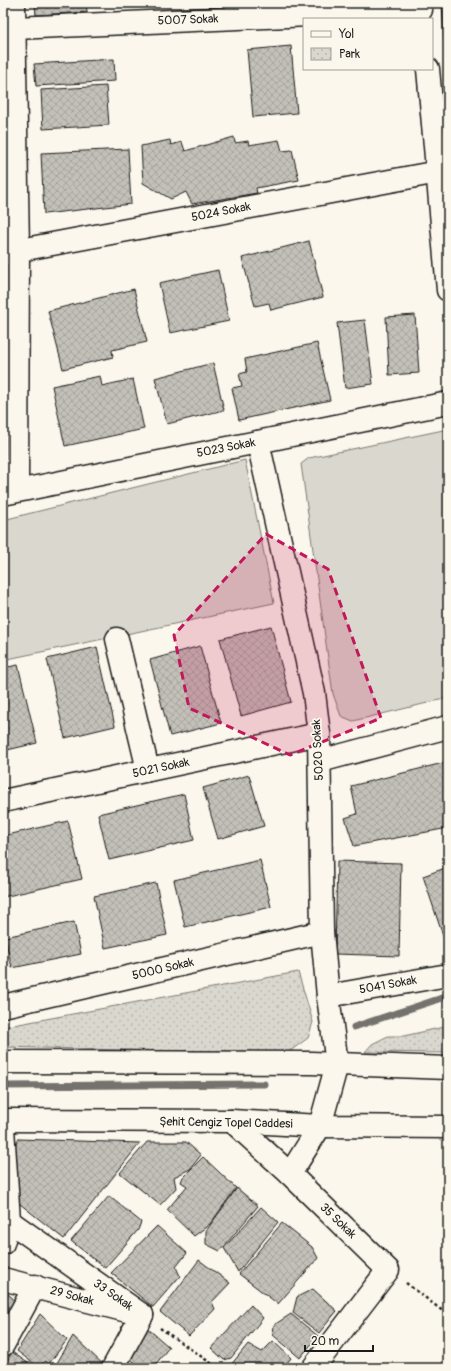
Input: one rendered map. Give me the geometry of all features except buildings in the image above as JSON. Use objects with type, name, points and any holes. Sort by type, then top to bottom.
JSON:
[{"type":"street","points":[[10,492],[11,252],[9,29],[14,3]]},
{"type":"street","name":"5007 Sokak","points":[[9,29],[422,11]]},
{"type":"street","points":[[428,70],[441,128],[438,172],[448,290]]},
{"type":"street","name":"5024 Sokak","points":[[11,252],[438,172]]},
{"type":"street","name":"5023 Sokak","points":[[10,492],[448,403]]},
{"type":"street","name":"5020 Sokak","points":[[258,442],[314,693],[319,734],[320,761],[322,932],[328,996],[337,1064]]},
{"type":"street","points":[[117,639],[148,770]]},
{"type":"street","points":[[320,761],[448,727]]},
{"type":"street","name":"5021 Sokak","points":[[3,801],[319,734]]},
{"type":"street","name":"5000 Sokak","points":[[3,1006],[322,932]]},
{"type":"street","name":"5041 Sokak","points":[[328,996],[448,975]]},
{"type":"street","points":[[3,1062],[337,1064],[448,1068]]},
{"type":"street","points":[[290,1174],[320,1126],[337,1064]]},
{"type":"street","name":"Şehit Cengiz Topel Caddesi","points":[[3,1120],[232,1121],[320,1126],[448,1127]]},
{"type":"street","name":"35 Sokak","points":[[232,1121],[290,1174],[388,1270]]},
{"type":"street","points":[[3,1128],[9,1221],[3,1244]]},
{"type":"street","name":"33 Sokak","points":[[9,1221],[142,1315]]},
{"type":"street","points":[[313,1368],[388,1270]]},
{"type":"street","name":"29 Sokak","points":[[3,1279],[36,1286],[142,1315]]},
{"type":"street","points":[[3,1345],[36,1286]]},
{"type":"street","points":[[113,1368],[142,1315]]},
{"type":"path","points":[[388,1270],[448,1315]]},
{"type":"path","name":"33 Sokak","points":[[142,1315],[218,1368]]},
{"type":"highlighted area","points":[[266,534],[328,569],[381,718],[290,755],[189,708],[174,635]]},
{"type":"green space","points":[[448,429],[448,698],[353,721],[341,716],[333,694],[301,464],[309,458]]},
{"type":"green space","points":[[245,460],[274,603],[3,660],[3,520]]},
{"type":"green space","points":[[298,972],[313,1022],[308,1038],[286,1054],[3,1047],[3,1027]]},
{"type":"green space","points":[[448,1026],[448,1053],[365,1052],[372,1044],[388,1036],[404,1036]]},
{"type":"waterway","points":[[354,1027],[448,996]]},
{"type":"waterway","points":[[3,1086],[264,1084]]}]
